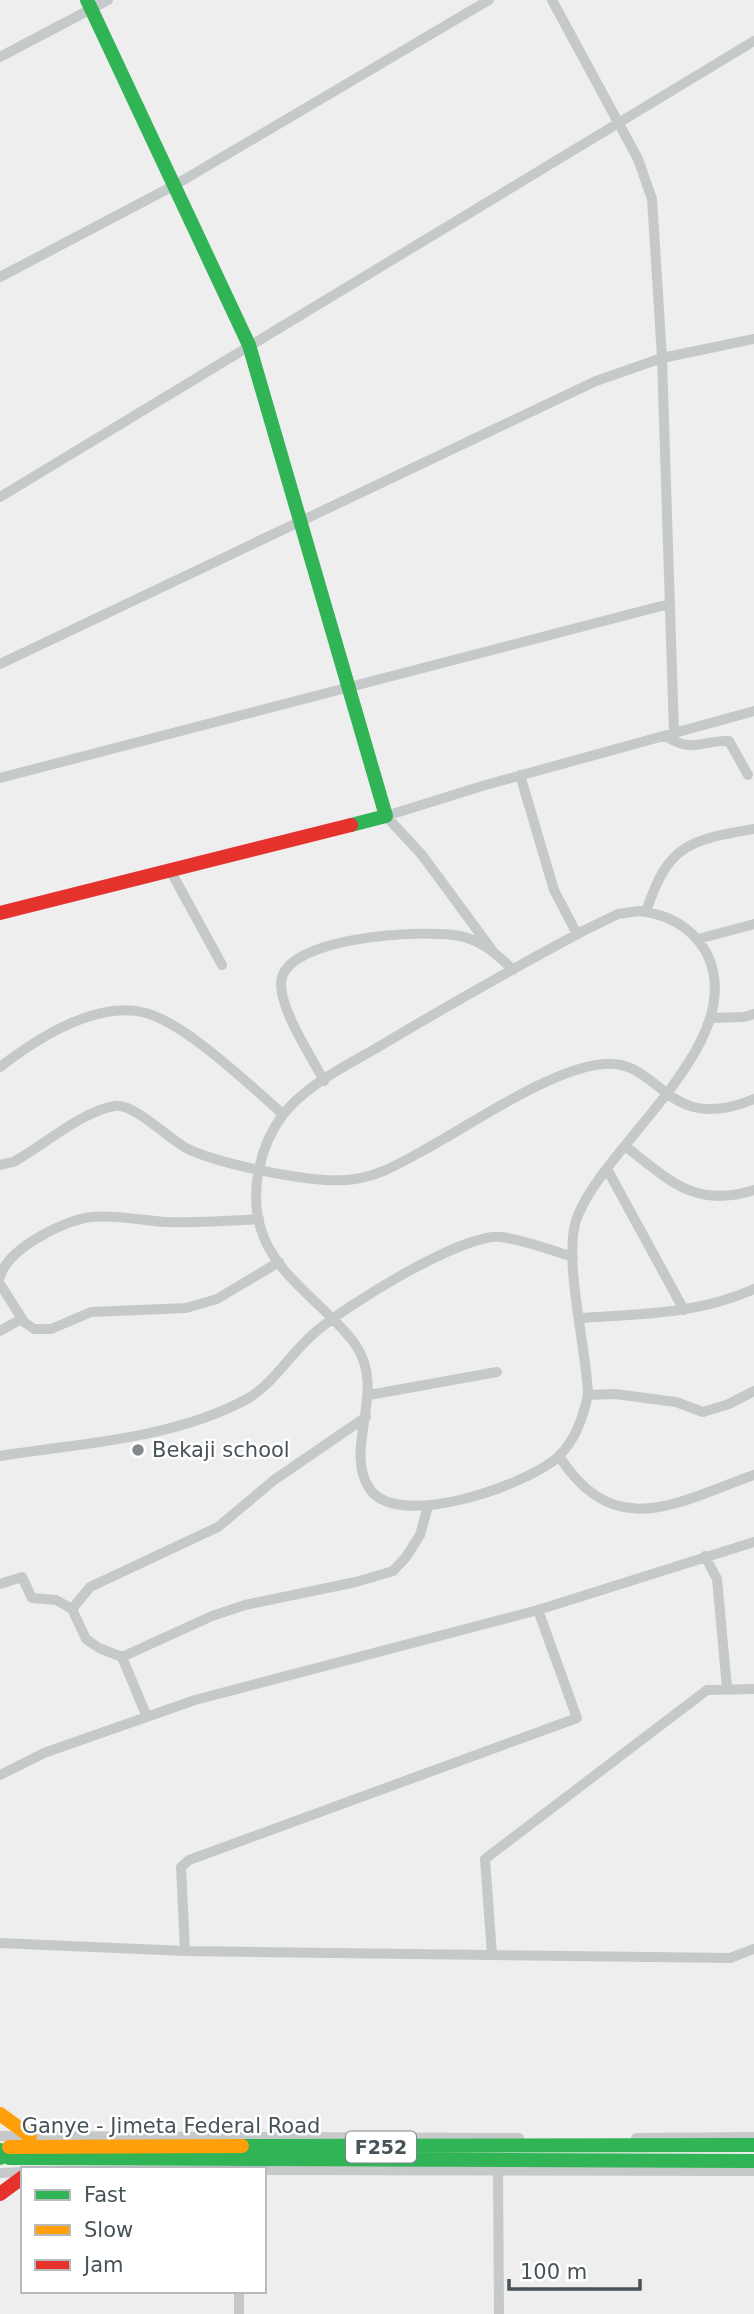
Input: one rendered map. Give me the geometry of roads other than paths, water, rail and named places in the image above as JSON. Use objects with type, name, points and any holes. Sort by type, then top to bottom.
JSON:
[{"type":"main road","points":[[0,913],[386,816],[302,519],[248,345],[89,5]]},
{"type":"main road","points":[[0,2114],[30,2136]]},
{"type":"main road","name":"Ganye - Jimeta Federal Road","points":[[4,2150],[754,2145]]},
{"type":"main road","name":"Ganye - Jimeta Federal Road","points":[[4,2150],[754,2161]]},
{"type":"main road","points":[[0,2194],[21,2176]]},
{"type":"street","points":[[0,57],[89,5],[108,0]]},
{"type":"street","points":[[0,277],[175,185],[489,0]]},
{"type":"street","points":[[552,0],[647,178],[652,200],[662,358],[670,734],[682,746],[694,747],[729,741],[748,775]]},
{"type":"street","points":[[0,497],[754,41]]},
{"type":"street","points":[[0,664],[596,381],[662,358],[754,339]]},
{"type":"street","points":[[0,778],[669,604]]},
{"type":"street","points":[[513,970],[492,950],[422,855],[386,816],[520,775],[754,711]]},
{"type":"street","points":[[520,775],[554,890],[577,934]]},
{"type":"street","points":[[646,912],[656,882],[684,847],[698,840],[754,829]]},
{"type":"street","points":[[170,870],[222,965]]},
{"type":"street","points":[[646,912],[660,914],[698,939],[708,955],[716,995],[708,1035],[667,1094],[607,1169],[577,1216],[572,1242],[589,1395],[573,1439],[559,1456],[519,1481],[428,1506],[388,1501],[370,1489],[364,1473],[362,1450],[369,1395],[368,1369],[356,1345],[269,1250],[259,1219],[256,1198],[259,1168],[268,1137],[283,1114],[324,1082],[577,934],[618,914],[646,912]]},
{"type":"street","points":[[698,939],[754,924]]},
{"type":"street","points":[[324,1082],[284,1000],[281,983],[284,971],[293,960],[309,952],[383,935],[425,933],[461,936],[492,950]]},
{"type":"street","points":[[0,1067],[50,1035],[95,1014],[144,1013],[164,1020],[187,1035],[283,1114]]},
{"type":"street","points":[[712,1018],[754,1014]]},
{"type":"street","points":[[0,1165],[13,1162],[90,1115],[117,1105],[132,1110],[192,1151],[314,1179],[345,1180],[390,1170],[543,1084],[587,1066],[620,1065],[632,1070],[682,1105],[699,1109],[720,1110],[754,1099]]},
{"type":"street","points":[[625,1146],[684,1191],[706,1196],[727,1196],[754,1190]]},
{"type":"street","points":[[607,1169],[684,1310]]},
{"type":"street","points":[[0,1274],[8,1260],[30,1244],[64,1224],[92,1217],[166,1222],[259,1219]]},
{"type":"street","points":[[0,1456],[151,1433],[249,1398],[270,1380],[289,1356],[332,1318],[394,1279],[487,1238],[500,1237],[573,1256]]},
{"type":"street","points":[[0,1284],[21,1319],[34,1329],[51,1329],[101,1311],[186,1308],[217,1299],[279,1262]]},
{"type":"street","points":[[581,1318],[684,1310],[728,1301],[754,1289]]},
{"type":"street","points":[[0,1331],[21,1319]]},
{"type":"street","points":[[369,1395],[497,1371]]},
{"type":"street","points":[[589,1395],[615,1394],[676,1402],[703,1412],[730,1404],[754,1391]]},
{"type":"street","points":[[72,1609],[90,1587],[218,1527],[274,1480],[366,1416]]},
{"type":"street","points":[[559,1456],[571,1474],[593,1493],[634,1510],[665,1508],[754,1475]]},
{"type":"street","points":[[0,1584],[22,1577],[36,1600],[56,1600],[72,1609],[86,1639],[99,1648],[122,1657],[212,1616],[245,1605],[356,1582],[393,1571],[420,1535],[428,1506]]},
{"type":"street","points":[[0,1775],[44,1753],[195,1700],[538,1610],[754,1542]]},
{"type":"street","points":[[705,1556],[717,1579],[727,1688]]},
{"type":"street","points":[[185,1951],[181,1867],[189,1860],[577,1718],[538,1610]]},
{"type":"street","points":[[122,1657],[147,1717]]},
{"type":"street","points":[[492,1955],[485,1858],[707,1690],[754,1689]]},
{"type":"street","points":[[0,1943],[185,1951],[730,1958],[754,1950]]},
{"type":"street","points":[[4,2150],[30,2136],[754,2137]]},
{"type":"street","points":[[266,2170],[754,2171]]},
{"type":"street","points":[[498,2170],[499,2314]]},
{"type":"street","points":[[0,2172],[21,2174]]},
{"type":"street","points":[[239,2293],[239,2314]]},
{"type":"place","name":"Bekaji school","points":[[138,1450]]}]
